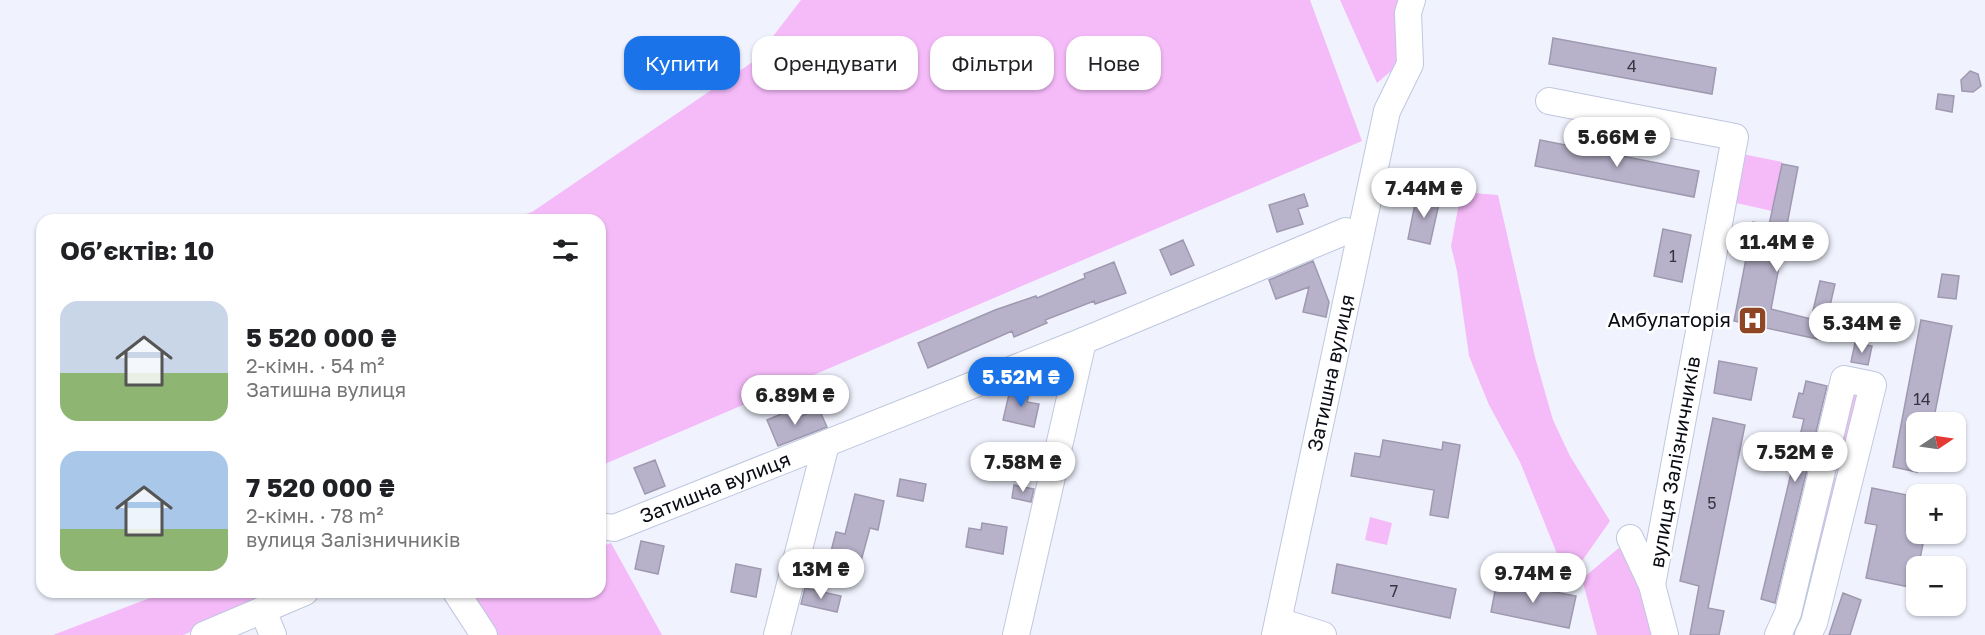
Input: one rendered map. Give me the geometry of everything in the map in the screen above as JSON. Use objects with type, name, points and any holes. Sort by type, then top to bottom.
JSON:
[{"type":"street","name":"Затишна вулиця","points":[[1277,628],[1387,111],[1410,64],[1408,13],[1412,0]]},
{"type":"street","name":"вулиця Залізничників","points":[[1549,101],[1735,137],[1652,585]]},
{"type":"street","name":"Затишна вулиця","points":[[607,527],[826,444],[1083,341],[1346,231],[1360,235]]},
{"type":"street","points":[[1016,635],[1083,341]]},
{"type":"street","points":[[1778,635],[1788,613],[1844,379],[1873,385],[1811,629]]},
{"type":"street","points":[[777,635],[826,444]]},
{"type":"street","points":[[1630,538],[1652,585],[1665,635]]},
{"type":"street","points":[[204,635],[291,598]]},
{"type":"street","points":[[460,598],[484,635]]},
{"type":"street","points":[[262,611],[273,635]]},
{"type":"street","points":[[1277,628],[1323,635]]},
{"type":"shaded area","points":[[801,0],[1310,0],[1362,141],[606,463],[606,214],[526,214],[532,212],[711,90],[740,90],[740,71],[752,62],[752,90],[918,90],[918,36],[773,36]]},
{"type":"shaded area","points":[[1340,0],[1397,0],[1403,13],[1396,67],[1377,83]]},
{"type":"shaded area","points":[[1742,154],[1782,162],[1772,211],[1732,202]]},
{"type":"shaded area","points":[[1461,192],[1498,195],[1535,357],[1553,420],[1570,456],[1610,521],[1575,571],[1560,561],[1520,462],[1489,405],[1469,356],[1457,271],[1451,246]]},
{"type":"shaded area","points":[[1852,394],[1858,396],[1842,468],[1833,465]]},
{"type":"shaded area","points":[[1830,476],[1840,479],[1807,615],[1797,612]]},
{"type":"shaded area","points":[[1370,517],[1392,523],[1387,545],[1365,540]]},
{"type":"shaded area","points":[[611,543],[662,635],[473,635],[448,598],[606,598],[606,545]]},
{"type":"shaded area","points":[[1620,547],[1632,550],[1659,635],[1597,635],[1582,579]]},
{"type":"shaded area","points":[[150,598],[272,598],[183,635],[53,635]]},
{"type":"building","points":[[1553,38],[1716,68],[1712,94],[1549,64]]},
{"type":"building","points":[[1970,71],[1978,74],[1981,86],[1973,92],[1962,91],[1961,80]]},
{"type":"building","points":[[1938,94],[1954,96],[1952,112],[1936,109]]},
{"type":"building","points":[[1540,140],[1699,171],[1694,197],[1535,166]]},
{"type":"building","points":[[1782,164],[1798,167],[1771,309],[1811,319],[1820,281],[1835,284],[1822,340],[1734,321],[1753,222],[1769,225]]},
{"type":"building","points":[[1304,194],[1308,206],[1298,209],[1303,224],[1277,232],[1269,205]]},
{"type":"building","points":[[1417,194],[1440,199],[1430,244],[1408,239]]},
{"type":"building","points":[[1663,229],[1691,235],[1682,282],[1654,276]]},
{"type":"building","points":[[1183,240],[1194,265],[1171,275],[1160,250]]},
{"type":"building","points":[[1313,261],[1329,302],[1326,317],[1303,312],[1309,287],[1276,299],[1269,280]]},
{"type":"building","points":[[1114,262],[1126,293],[1095,304],[1094,301],[1045,320],[1047,323],[1014,337],[1012,331],[928,368],[918,343],[995,310],[1036,296],[1037,298],[1085,278],[1084,274]]},
{"type":"building","points":[[1942,274],[1959,276],[1956,299],[1938,297]]},
{"type":"building","points":[[1921,320],[1952,326],[1935,412],[1906,412],[1906,470],[1893,467]]},
{"type":"building","points":[[1855,343],[1872,346],[1868,365],[1851,362]]},
{"type":"building","points":[[1719,361],[1757,368],[1751,400],[1714,393]]},
{"type":"building","points":[[1806,381],[1827,386],[1775,603],[1761,599],[1804,419],[1793,417],[1799,393],[1803,394]]},
{"type":"building","points":[[1011,386],[1030,390],[1027,402],[1039,404],[1034,427],[1003,420]]},
{"type":"building","points":[[819,409],[827,427],[778,446],[767,420],[791,410],[794,419]]},
{"type":"building","points":[[1713,418],[1745,425],[1708,608],[1724,611],[1719,635],[1690,635],[1699,586],[1680,581]]},
{"type":"building","points":[[1383,440],[1442,450],[1443,442],[1460,445],[1448,518],[1430,515],[1434,490],[1351,476],[1355,453],[1380,457]]},
{"type":"building","points":[[655,460],[665,486],[645,494],[634,468]]},
{"type":"building","points":[[900,479],[926,484],[923,501],[897,496]]},
{"type":"building","points":[[1014,485],[1034,489],[1031,502],[1012,498]]},
{"type":"building","points":[[1872,488],[1906,495],[1906,544],[1923,544],[1921,556],[1906,556],[1906,586],[1866,578],[1877,525],[1865,523]]},
{"type":"building","points":[[855,494],[884,501],[878,530],[870,528],[858,572],[828,563],[836,532],[845,534]]},
{"type":"building","points":[[982,523],[1007,527],[1003,554],[966,547],[969,528],[981,530]]},
{"type":"building","points":[[641,541],[664,546],[658,574],[635,569]]},
{"type":"building","points":[[736,564],[761,569],[756,597],[731,592]]},
{"type":"building","points":[[1337,564],[1456,589],[1450,618],[1332,593]]},
{"type":"building","points":[[1497,581],[1576,596],[1569,628],[1491,612]]},
{"type":"building","points":[[805,588],[841,596],[837,612],[801,604]]},
{"type":"building","points":[[1843,593],[1861,600],[1850,635],[1829,635]]},
{"type":"place","name":"Амбулаторія","points":[[1752,320]]}]
